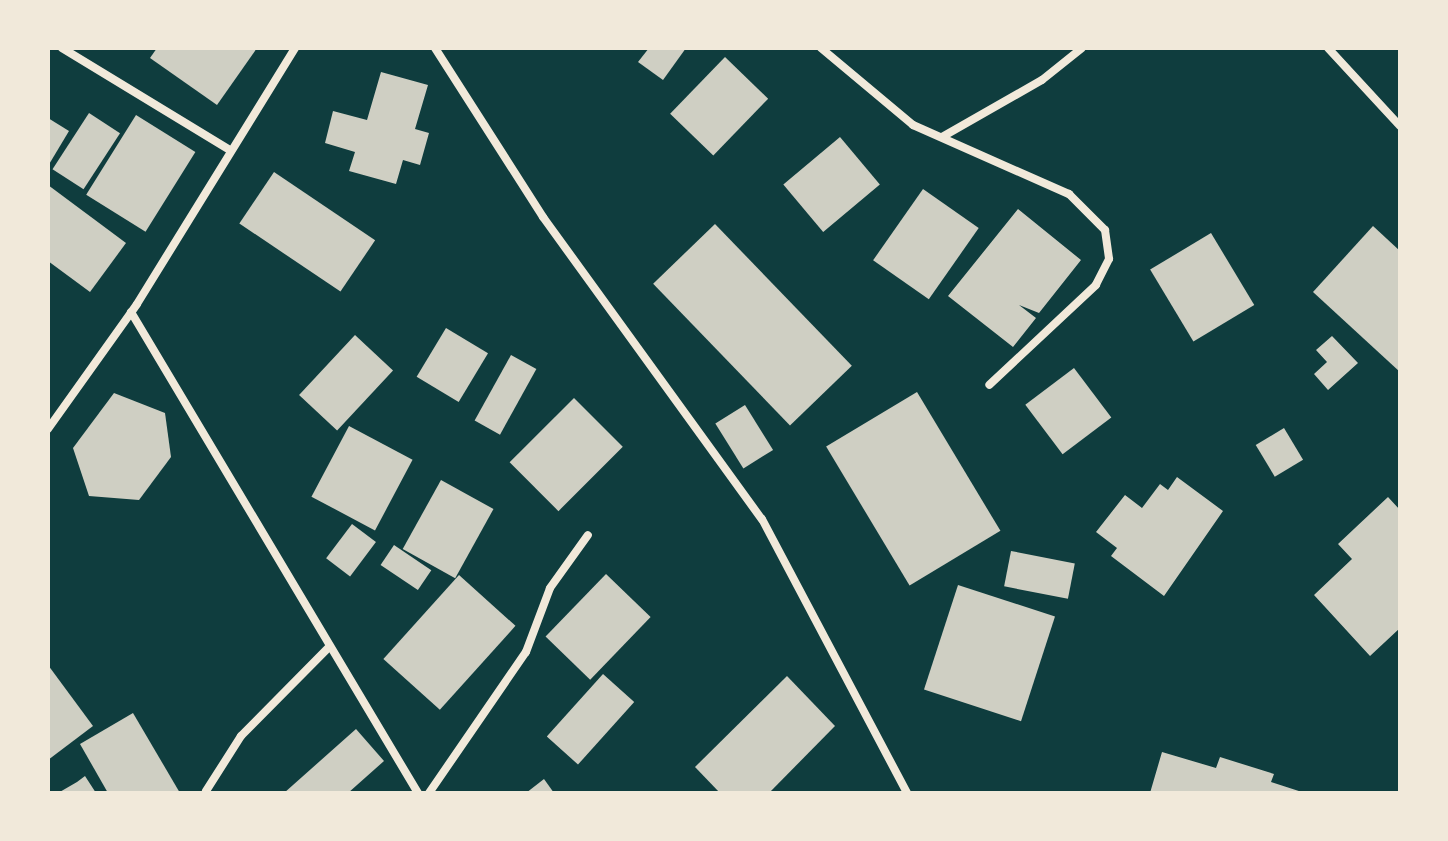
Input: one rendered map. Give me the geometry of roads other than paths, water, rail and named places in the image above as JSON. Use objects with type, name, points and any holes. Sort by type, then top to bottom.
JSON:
[{"type":"street","points":[[62,48],[228,149]]},
{"type":"street","points":[[48,429],[131,312],[228,149],[295,48]]},
{"type":"street","points":[[435,48],[543,217],[762,519],[907,793]]},
{"type":"street","points":[[821,48],[913,125],[1069,194],[1105,230],[1109,259],[1096,285],[989,385]]},
{"type":"street","points":[[942,137],[1042,80],[1082,48]]},
{"type":"street","points":[[1328,48],[1400,126]]},
{"type":"street","points":[[131,312],[418,793]]},
{"type":"street","points":[[429,793],[526,652],[550,588],[588,535]]},
{"type":"street","points":[[206,791],[241,736],[329,647]]}]
